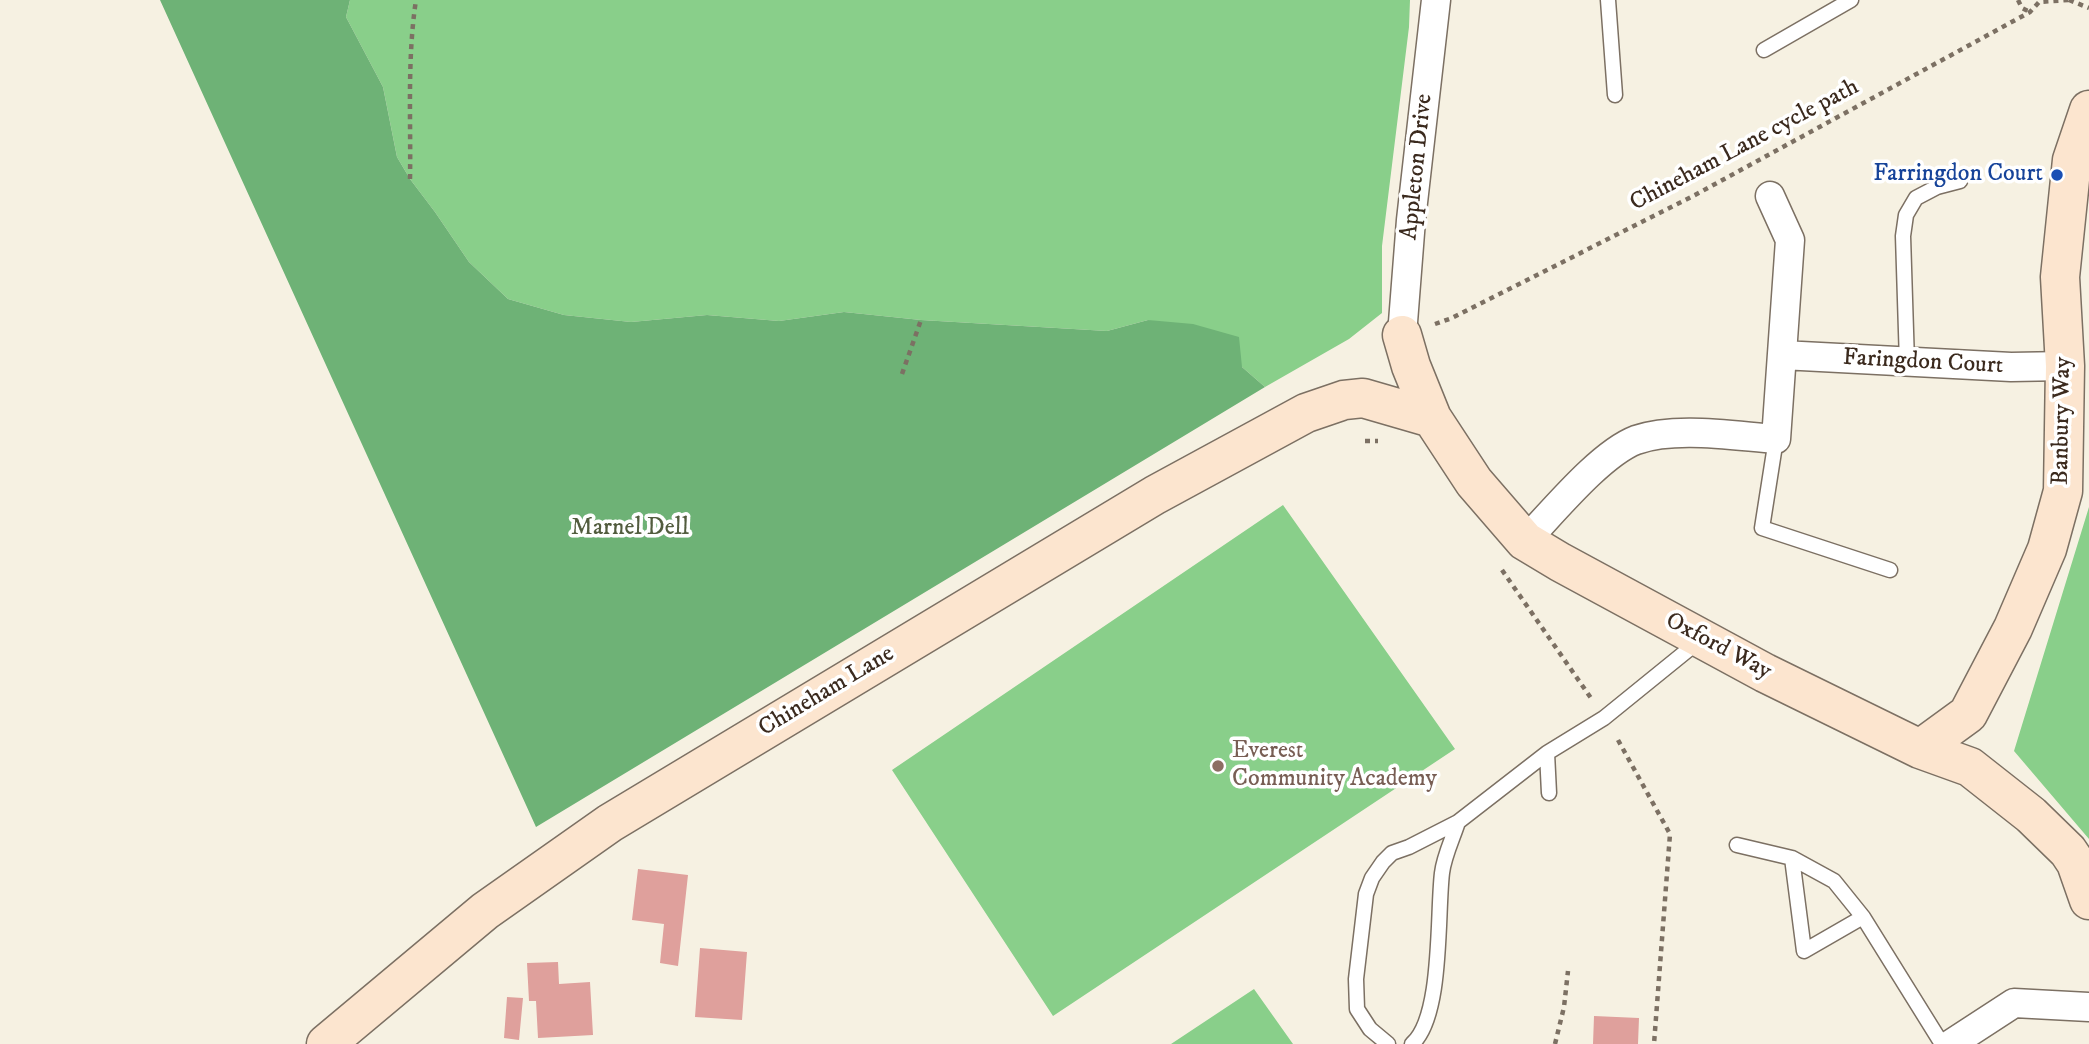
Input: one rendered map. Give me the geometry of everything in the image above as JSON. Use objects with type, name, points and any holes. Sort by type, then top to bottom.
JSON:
[{"type":"street","name":"Appleton Drive","points":[[1416,342],[1411,220],[1436,0]]},
{"type":"street","name":"Banbury Way","points":[[1968,714],[2013,628],[2047,549],[2063,491],[2065,366],[2060,277],[2072,160],[2089,111]]},
{"type":"street","points":[[1525,541],[1604,460],[1635,440],[1664,434],[1776,439],[1790,240],[1770,196]]},
{"type":"street","name":"Chineham Lane","points":[[1363,398],[1416,342]]},
{"type":"street","name":"Oxford Way","points":[[1416,342],[1433,418],[1474,482],[1525,541],[1765,673],[1920,748],[1970,767],[2031,815],[2068,851],[2076,863],[2089,900]]},
{"type":"street","name":"Faringdon Court","points":[[1782,355],[2011,368],[2065,366]]},
{"type":"street","name":"Chineham Lane","points":[[326,1044],[485,911],[610,822],[1155,495],[1306,413],[1344,400],[1363,398],[1433,418]]},
{"type":"street","points":[[1920,748],[1968,714]]},
{"type":"street","points":[[1968,714],[1970,767]]},
{"type":"street","points":[[1951,1044],[2014,1003],[2089,1007]]},
{"type":"lane","points":[[1608,0],[1615,95]]},
{"type":"lane","points":[[1764,50],[1851,0]]},
{"type":"lane","points":[[1907,363],[1903,236],[1906,215],[1916,198],[1937,187],[1960,181]]},
{"type":"lane","points":[[1776,439],[1762,528],[1890,570]]},
{"type":"lane","points":[[1388,1044],[1370,1029],[1357,1009],[1356,979],[1366,894],[1372,878],[1392,853],[1409,848],[1458,822],[1547,754],[1604,718],[1701,639]]},
{"type":"lane","points":[[1547,754],[1549,793]]},
{"type":"lane","points":[[1412,1044],[1423,1032],[1432,1003],[1442,870],[1458,822]]},
{"type":"lane","points":[[1738,845],[1793,858],[1834,881],[1863,917],[1942,1044]]},
{"type":"lane","points":[[1793,858],[1804,951],[1863,917]]},
{"type":"path","points":[[410,179],[410,38],[416,0]]},
{"type":"path","points":[[2018,0],[2022,8],[2030,12]]},
{"type":"path","name":"Chineham Lane cycle path","points":[[1416,342],[1452,318],[1695,195],[2030,12],[2039,2],[2069,0],[2089,8]]},
{"type":"path","points":[[902,374],[921,320]]},
{"type":"path","points":[[1618,740],[1670,834],[1654,1044]]},
{"type":"path","points":[[1555,1044],[1564,1007],[1568,971]]},
{"type":"green space","name":"Marnel Dell","points":[[160,0],[350,0],[346,17],[383,87],[397,157],[469,262],[508,299],[564,315],[631,322],[707,315],[779,321],[844,312],[921,320],[1107,331],[1148,320],[1193,324],[1239,337],[1242,367],[1265,387],[536,827]]},
{"type":"green space","points":[[350,0],[1410,0],[1382,246],[1382,313],[1349,339],[1265,387],[1242,367],[1148,320],[1107,331],[921,320],[844,312],[779,321],[707,315],[631,322],[564,315],[508,299],[469,262],[397,157],[383,87],[346,17]]},
{"type":"green space","points":[[1283,505],[1455,749],[1053,1016],[892,770]]},
{"type":"green space","points":[[2089,507],[2089,839],[2014,751]]},
{"type":"green space","points":[[1254,989],[1293,1044],[1171,1044]]},
{"type":"building","points":[[638,869],[688,875],[678,966],[660,963],[664,924],[632,920]]},
{"type":"building","points":[[700,948],[747,952],[742,1020],[695,1017]]},
{"type":"building","points":[[558,962],[559,984],[590,982],[593,1035],[538,1038],[536,1001],[529,1001],[527,963]]},
{"type":"building","points":[[507,997],[523,998],[519,1040],[504,1038]]},
{"type":"building","points":[[1594,1016],[1639,1018],[1638,1044],[1593,1044]]},
{"type":"place","name":"Farringdon Court","points":[[2057,175]]},
{"type":"place","name":"Everest Community Academy","points":[[1218,766]]}]
